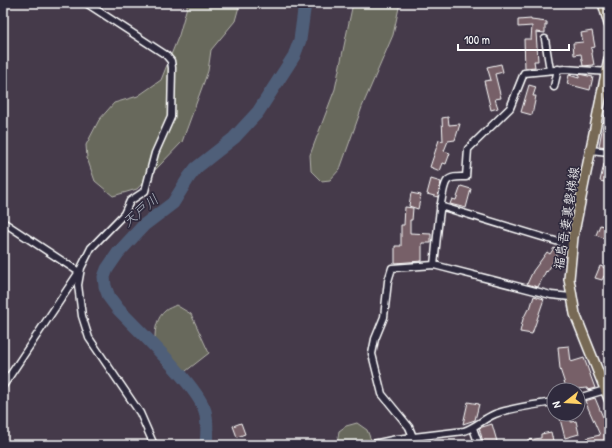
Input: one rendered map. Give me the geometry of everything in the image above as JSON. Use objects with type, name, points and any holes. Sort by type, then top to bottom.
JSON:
[{"type":"main road","points":[[603,3],[609,24]]},
{"type":"main road","name":"福島吾妻裏磐梯線","points":[[609,59],[608,72],[590,150],[572,246],[569,279],[571,297],[582,336],[609,399]]},
{"type":"street","points":[[3,386],[79,272],[96,241],[124,214],[130,201],[145,191],[155,153],[170,121],[172,108],[172,68],[169,58],[86,3]]},
{"type":"street","points":[[545,39],[550,70]]},
{"type":"street","points":[[554,87],[558,69]]},
{"type":"street","points":[[434,265],[440,206],[448,180],[466,177],[468,149],[510,108],[524,73],[558,69],[608,72]]},
{"type":"street","points":[[590,150],[609,152]]},
{"type":"street","points":[[440,206],[572,246]]},
{"type":"street","points":[[3,222],[79,272]]},
{"type":"street","points":[[413,437],[409,428],[382,394],[375,372],[373,347],[383,322],[388,281],[392,268],[434,265],[552,295],[571,297]]},
{"type":"street","points":[[79,272],[78,295],[86,331],[140,412],[154,445]]},
{"type":"street","points":[[586,396],[605,390]]},
{"type":"street","points":[[368,445],[396,442],[413,437],[473,428],[494,414],[546,404]]},
{"type":"street","points":[[473,428],[479,445]]},
{"type":"green space","points":[[188,3],[240,3],[235,21],[211,50],[208,71],[182,142],[137,189],[113,196],[95,181],[87,158],[86,145],[99,120],[114,103],[138,96],[161,80],[179,35]]},
{"type":"green space","points":[[353,3],[400,3],[393,35],[362,107],[340,169],[330,180],[321,181],[311,171],[310,155],[335,89]]},
{"type":"green space","points":[[176,305],[191,314],[209,353],[186,371],[178,374],[167,368],[162,363],[156,348],[155,340],[155,331],[160,316],[166,310]]},
{"type":"green space","points":[[357,423],[367,430],[373,445],[337,445],[339,431],[346,426]]},
{"type":"building","points":[[531,19],[547,22],[547,25],[545,25],[545,33],[536,32],[538,61],[534,61],[535,67],[525,68],[524,39],[531,39],[532,26],[518,27],[518,20]]},
{"type":"building","points":[[592,31],[595,47],[591,48],[594,65],[583,66],[581,54],[574,55],[573,43],[583,42],[581,33]]},
{"type":"building","points":[[501,64],[503,72],[495,74],[501,98],[495,99],[498,108],[491,110],[484,81],[491,80],[487,67]]},
{"type":"building","points":[[579,74],[593,77],[590,90],[567,84],[569,75],[579,78]]},
{"type":"building","points":[[529,85],[536,87],[533,96],[536,96],[532,115],[521,112]]},
{"type":"building","points":[[605,115],[609,115],[609,147],[599,146]]},
{"type":"building","points":[[448,117],[449,125],[460,124],[455,140],[448,141],[444,151],[450,153],[446,164],[443,163],[440,171],[430,167],[439,140],[443,141],[442,118]]},
{"type":"building","points":[[604,164],[609,165],[609,183],[600,181]]},
{"type":"building","points":[[431,179],[441,182],[438,197],[427,194]]},
{"type":"building","points":[[461,186],[471,189],[466,208],[450,204],[452,199],[456,200]]},
{"type":"building","points":[[411,193],[421,195],[418,209],[409,206]]},
{"type":"building","points":[[405,207],[413,208],[412,220],[410,220],[410,233],[431,234],[431,243],[422,243],[422,261],[395,263],[395,246],[401,246],[401,225],[404,225]]},
{"type":"building","points":[[600,225],[609,228],[609,240],[596,235]]},
{"type":"building","points":[[554,248],[559,251],[538,287],[527,284],[533,271],[547,252],[550,254]]},
{"type":"building","points":[[600,266],[609,269],[609,278],[604,276],[602,280],[595,278]]},
{"type":"building","points":[[534,296],[544,299],[532,334],[520,332],[523,319],[528,309],[530,309]]},
{"type":"building","points":[[569,346],[571,362],[584,358],[595,388],[588,390],[586,388],[586,382],[564,382],[560,369],[558,347]]},
{"type":"building","points":[[595,398],[605,422],[609,421],[609,445],[588,445],[587,438],[600,435],[586,401]]},
{"type":"building","points":[[468,402],[479,404],[475,420],[463,424]]},
{"type":"building","points":[[561,422],[576,422],[579,434],[565,438]]},
{"type":"building","points":[[241,423],[245,434],[237,437],[233,426]]},
{"type":"building","points":[[492,424],[498,445],[484,445],[479,428]]},
{"type":"building","points":[[551,432],[554,445],[529,445],[528,440],[541,438],[541,434]]},
{"type":"waterway","name":"天戸川","points":[[206,445],[207,419],[200,400],[166,358],[118,309],[109,297],[105,286],[104,277],[107,269],[118,253],[144,225],[173,203],[196,168],[234,138],[258,112],[294,56],[300,40],[305,3]]}]
